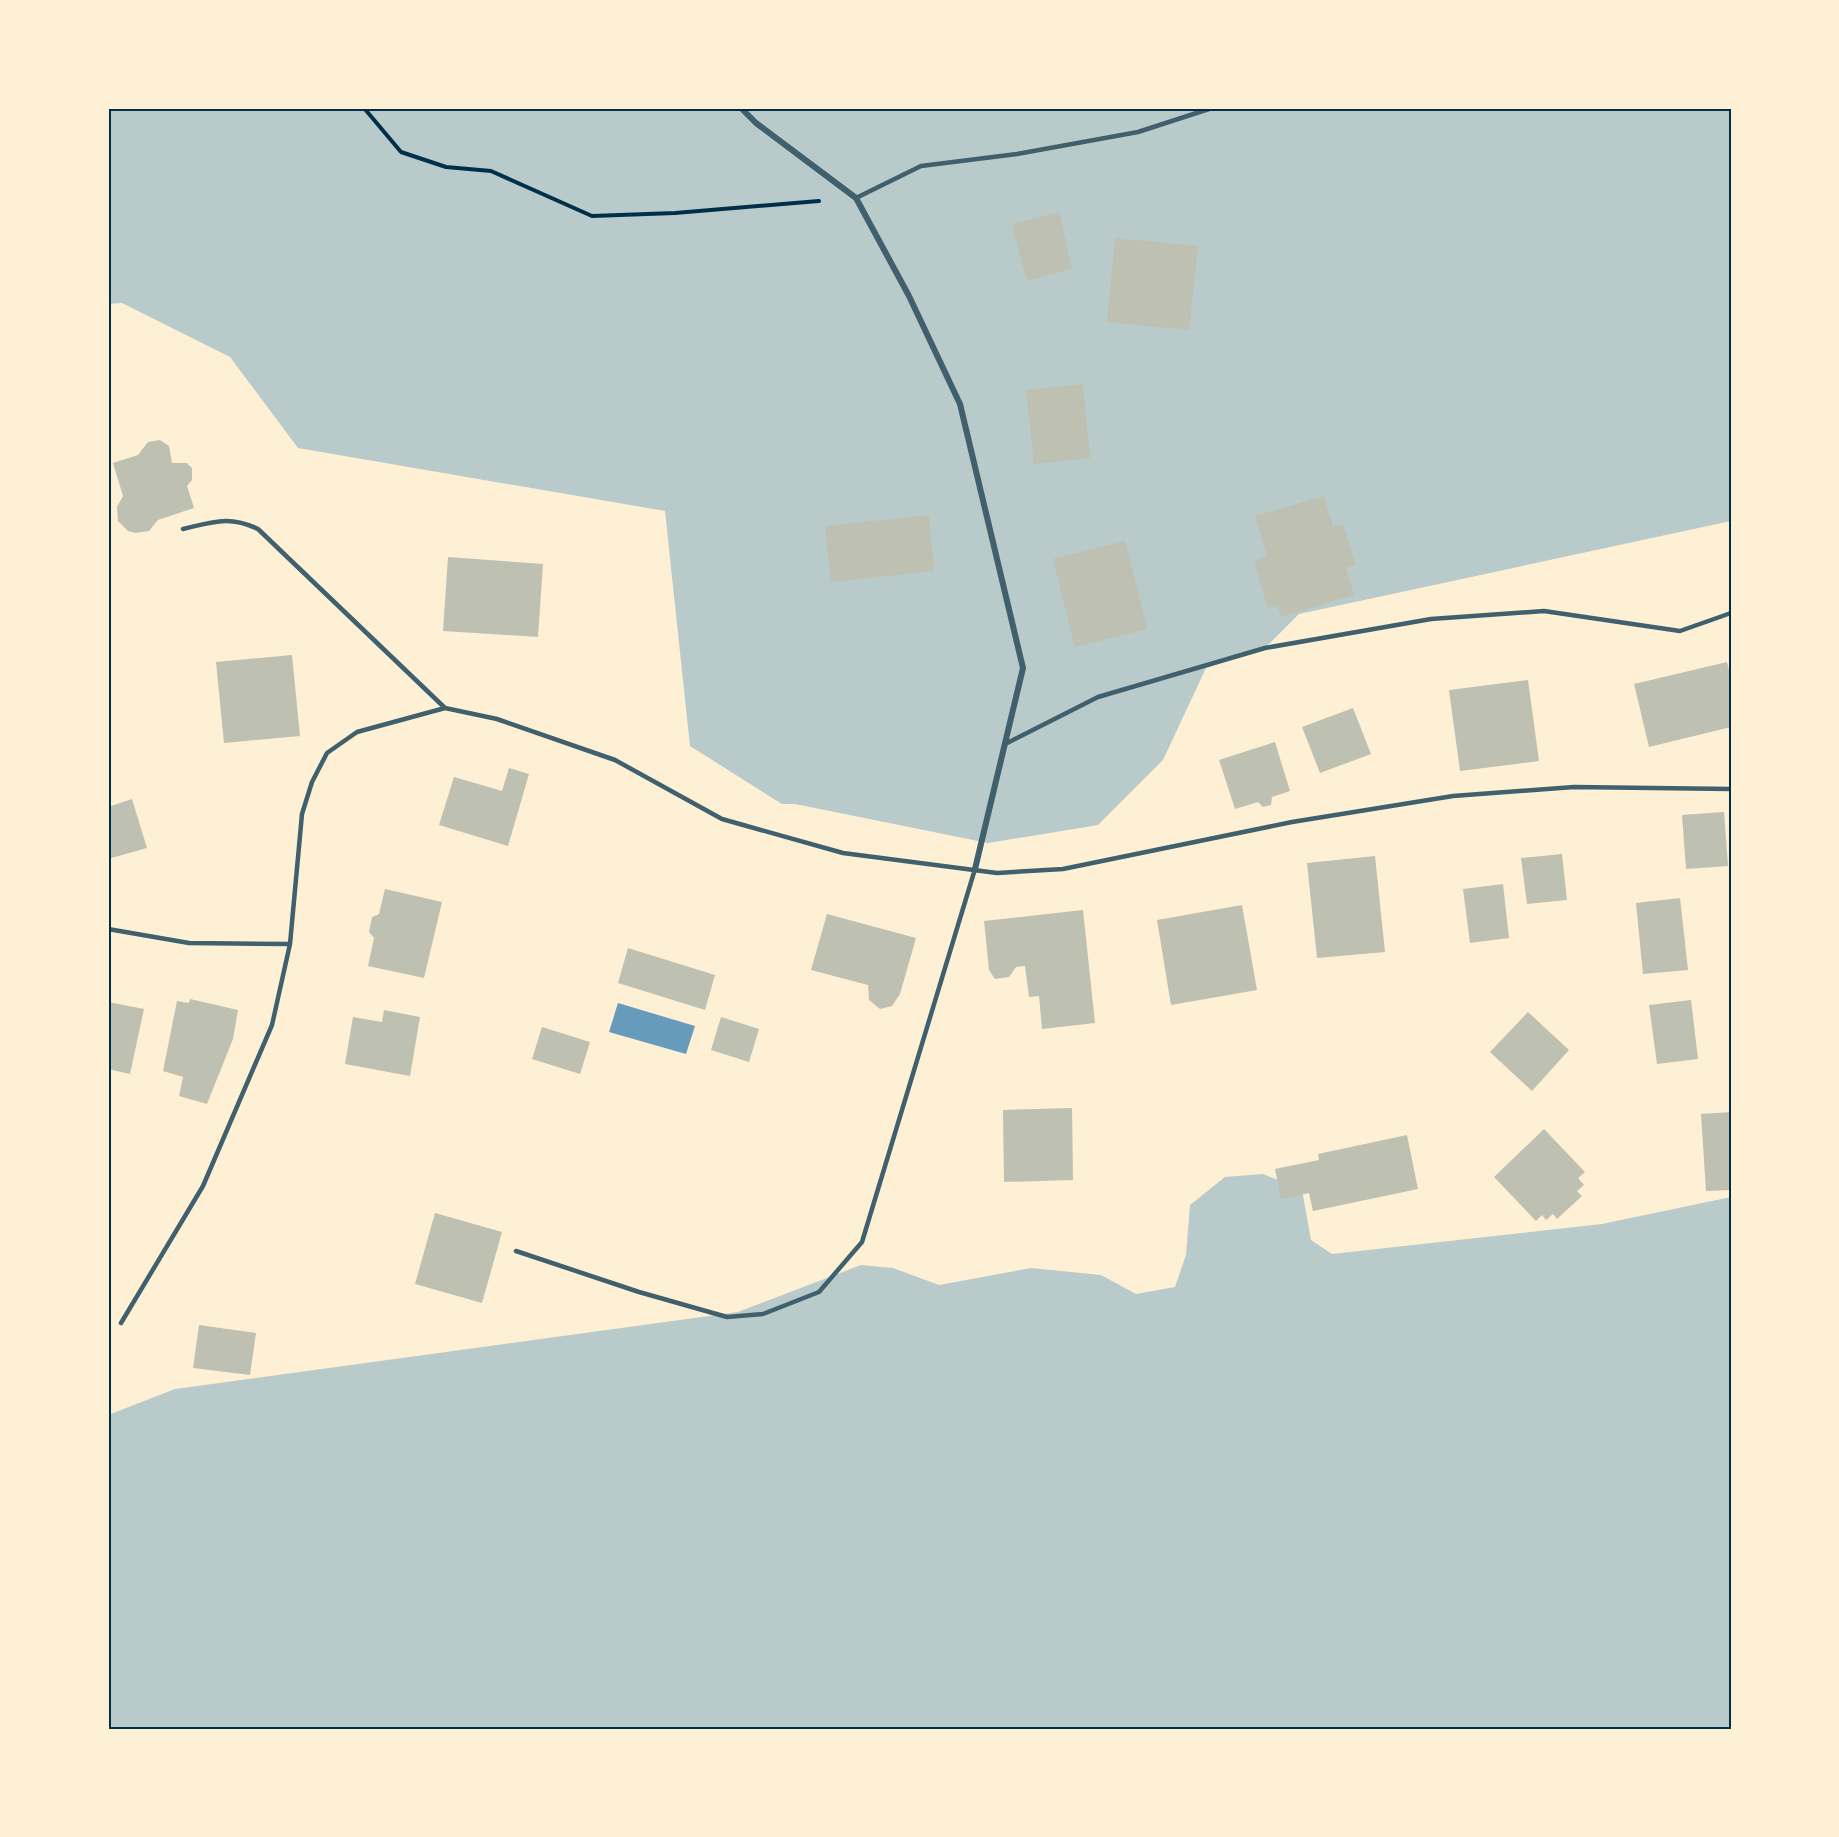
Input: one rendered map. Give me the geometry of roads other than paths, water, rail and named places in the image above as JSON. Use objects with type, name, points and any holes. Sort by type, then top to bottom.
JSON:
[{"type":"street","points":[[741,108],[756,123],[856,198],[909,296],[960,404],[1023,668],[975,869]]},
{"type":"lane","points":[[856,198],[921,166],[1017,154],[1138,132],[1212,108]]},
{"type":"lane","points":[[183,529],[227,519],[244,522],[258,530],[445,708]]},
{"type":"lane","points":[[1005,744],[1098,697],[1265,648],[1443,618],[1544,610],[1680,631],[1731,613]]},
{"type":"lane","points":[[122,1323],[203,1186],[272,1025],[290,944],[302,814],[312,782],[327,753],[357,732],[445,708],[497,719],[615,760],[722,819],[843,853],[997,873],[1063,869],[1292,822],[1453,796],[1574,787],[1731,789]]},
{"type":"lane","points":[[516,1251],[639,1292],[727,1317],[763,1314],[819,1292],[862,1242],[975,869]]},
{"type":"lane","points":[[108,929],[189,944],[290,944]]},
{"type":"water","points":[[618,1003],[695,1026],[686,1054],[609,1032]]}]
